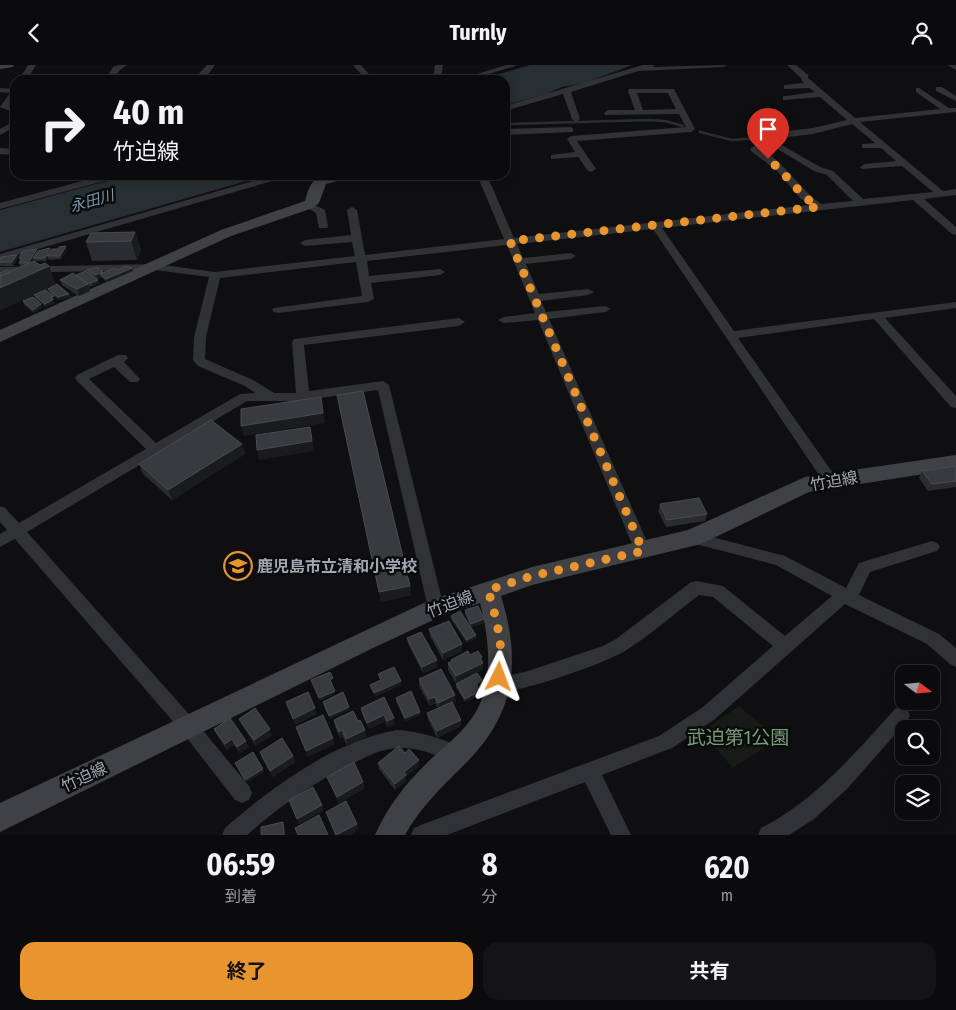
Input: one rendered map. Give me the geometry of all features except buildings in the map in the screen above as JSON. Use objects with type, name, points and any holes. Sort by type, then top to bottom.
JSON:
[{"type":"street","points":[[0,66],[9,65]]},
{"type":"street","points":[[112,75],[116,69],[123,65]]},
{"type":"street","points":[[358,66],[369,65]]},
{"type":"street","points":[[479,75],[514,65]]},
{"type":"street","points":[[510,108],[633,70],[723,65]]},
{"type":"street","points":[[791,65],[822,94],[940,193]]},
{"type":"street","points":[[951,65],[956,68]]},
{"type":"street","points":[[648,68],[654,85]]},
{"type":"street","points":[[787,87],[807,80]]},
{"type":"street","points":[[591,169],[571,139],[691,129],[671,91],[654,85],[632,91],[640,112]]},
{"type":"street","points":[[939,89],[956,99]]},
{"type":"street","points":[[919,90],[952,111]]},
{"type":"street","points":[[566,91],[576,119]]},
{"type":"street","points":[[786,98],[822,94]]},
{"type":"street","points":[[2,108],[10,98]]},
{"type":"street","points":[[815,103],[831,101]]},
{"type":"street","points":[[608,113],[681,111]]},
{"type":"street","points":[[860,202],[830,173],[817,169],[762,137],[813,131],[855,121],[952,111]]},
{"type":"street","points":[[510,132],[570,129]]},
{"type":"street","points":[[865,146],[883,145]]},
{"type":"street","points":[[754,149],[779,168],[804,197],[818,207]]},
{"type":"street","points":[[554,157],[581,154]]},
{"type":"street","points":[[865,167],[905,163]]},
{"type":"street","points":[[0,206],[97,180]]},
{"type":"street","points":[[0,257],[265,180]]},
{"type":"street","points":[[0,337],[226,233],[308,205],[312,203],[316,185],[320,180]]},
{"type":"street","points":[[484,180],[643,551]]},
{"type":"street","points":[[0,270],[155,267],[215,275],[956,192]]},
{"type":"street","points":[[915,196],[956,232]]},
{"type":"street","points":[[308,205],[321,212],[323,226]]},
{"type":"street","points":[[278,310],[368,299],[352,210]]},
{"type":"street","points":[[655,225],[830,480]]},
{"type":"street","points":[[305,243],[357,238]]},
{"type":"street","points":[[519,262],[571,256]]},
{"type":"street","points":[[364,280],[440,272]]},
{"type":"street","points":[[215,275],[200,337],[199,361],[249,383],[271,397]]},
{"type":"street","points":[[535,298],[588,292]]},
{"type":"street","points":[[730,335],[956,305]]},
{"type":"street","points":[[504,320],[605,309]]},
{"type":"street","points":[[878,316],[956,404]]},
{"type":"street","points":[[303,396],[298,342],[459,322]]},
{"type":"street","points":[[134,379],[118,359],[81,378],[155,450]]},
{"type":"street","points":[[0,541],[245,397],[303,396],[383,385],[436,608]]},
{"type":"street","name":"竹迫線","points":[[0,818],[364,641],[436,608],[532,576],[693,538],[804,485],[956,462]]},
{"type":"street","points":[[0,512],[189,727],[242,793]]},
{"type":"street","points":[[693,538],[780,560],[847,597],[933,639],[956,659]]},
{"type":"street","points":[[421,835],[665,742],[709,713],[847,597],[865,567],[932,547]]},
{"type":"street","points":[[497,685],[525,680],[608,652],[622,644],[696,588],[717,591],[786,647]]},
{"type":"street","points":[[390,835],[395,821],[419,791],[456,754],[488,716],[500,670],[500,646],[497,620],[488,590]]},
{"type":"street","points":[[768,835],[808,813],[901,715]]},
{"type":"street","points":[[232,835],[284,791],[342,759],[384,741],[397,739],[413,741],[456,754]]},
{"type":"street","points":[[590,771],[621,835]]},
{"type":"green space","name":"武迫第1公園","points":[[739,706],[778,739],[733,768],[702,732]]},
{"type":"water","points":[[530,65],[632,65],[585,83],[562,87],[546,94],[510,104],[510,75],[496,75]]},
{"type":"water","name":"永田川","points":[[111,180],[250,180],[0,252],[0,210]]},
{"type":"waterway","points":[[510,124],[649,120],[665,121],[683,126]]},
{"type":"waterway","points":[[700,132],[732,140],[759,138]]},
{"type":"place","name":"鹿児島市立清和小学校","points":[[238,566]]},
{"type":"route","points":[[499,677],[500,646],[497,620],[488,590],[532,576],[643,551],[510,241],[818,207],[804,197],[779,168],[768,159]]}]
